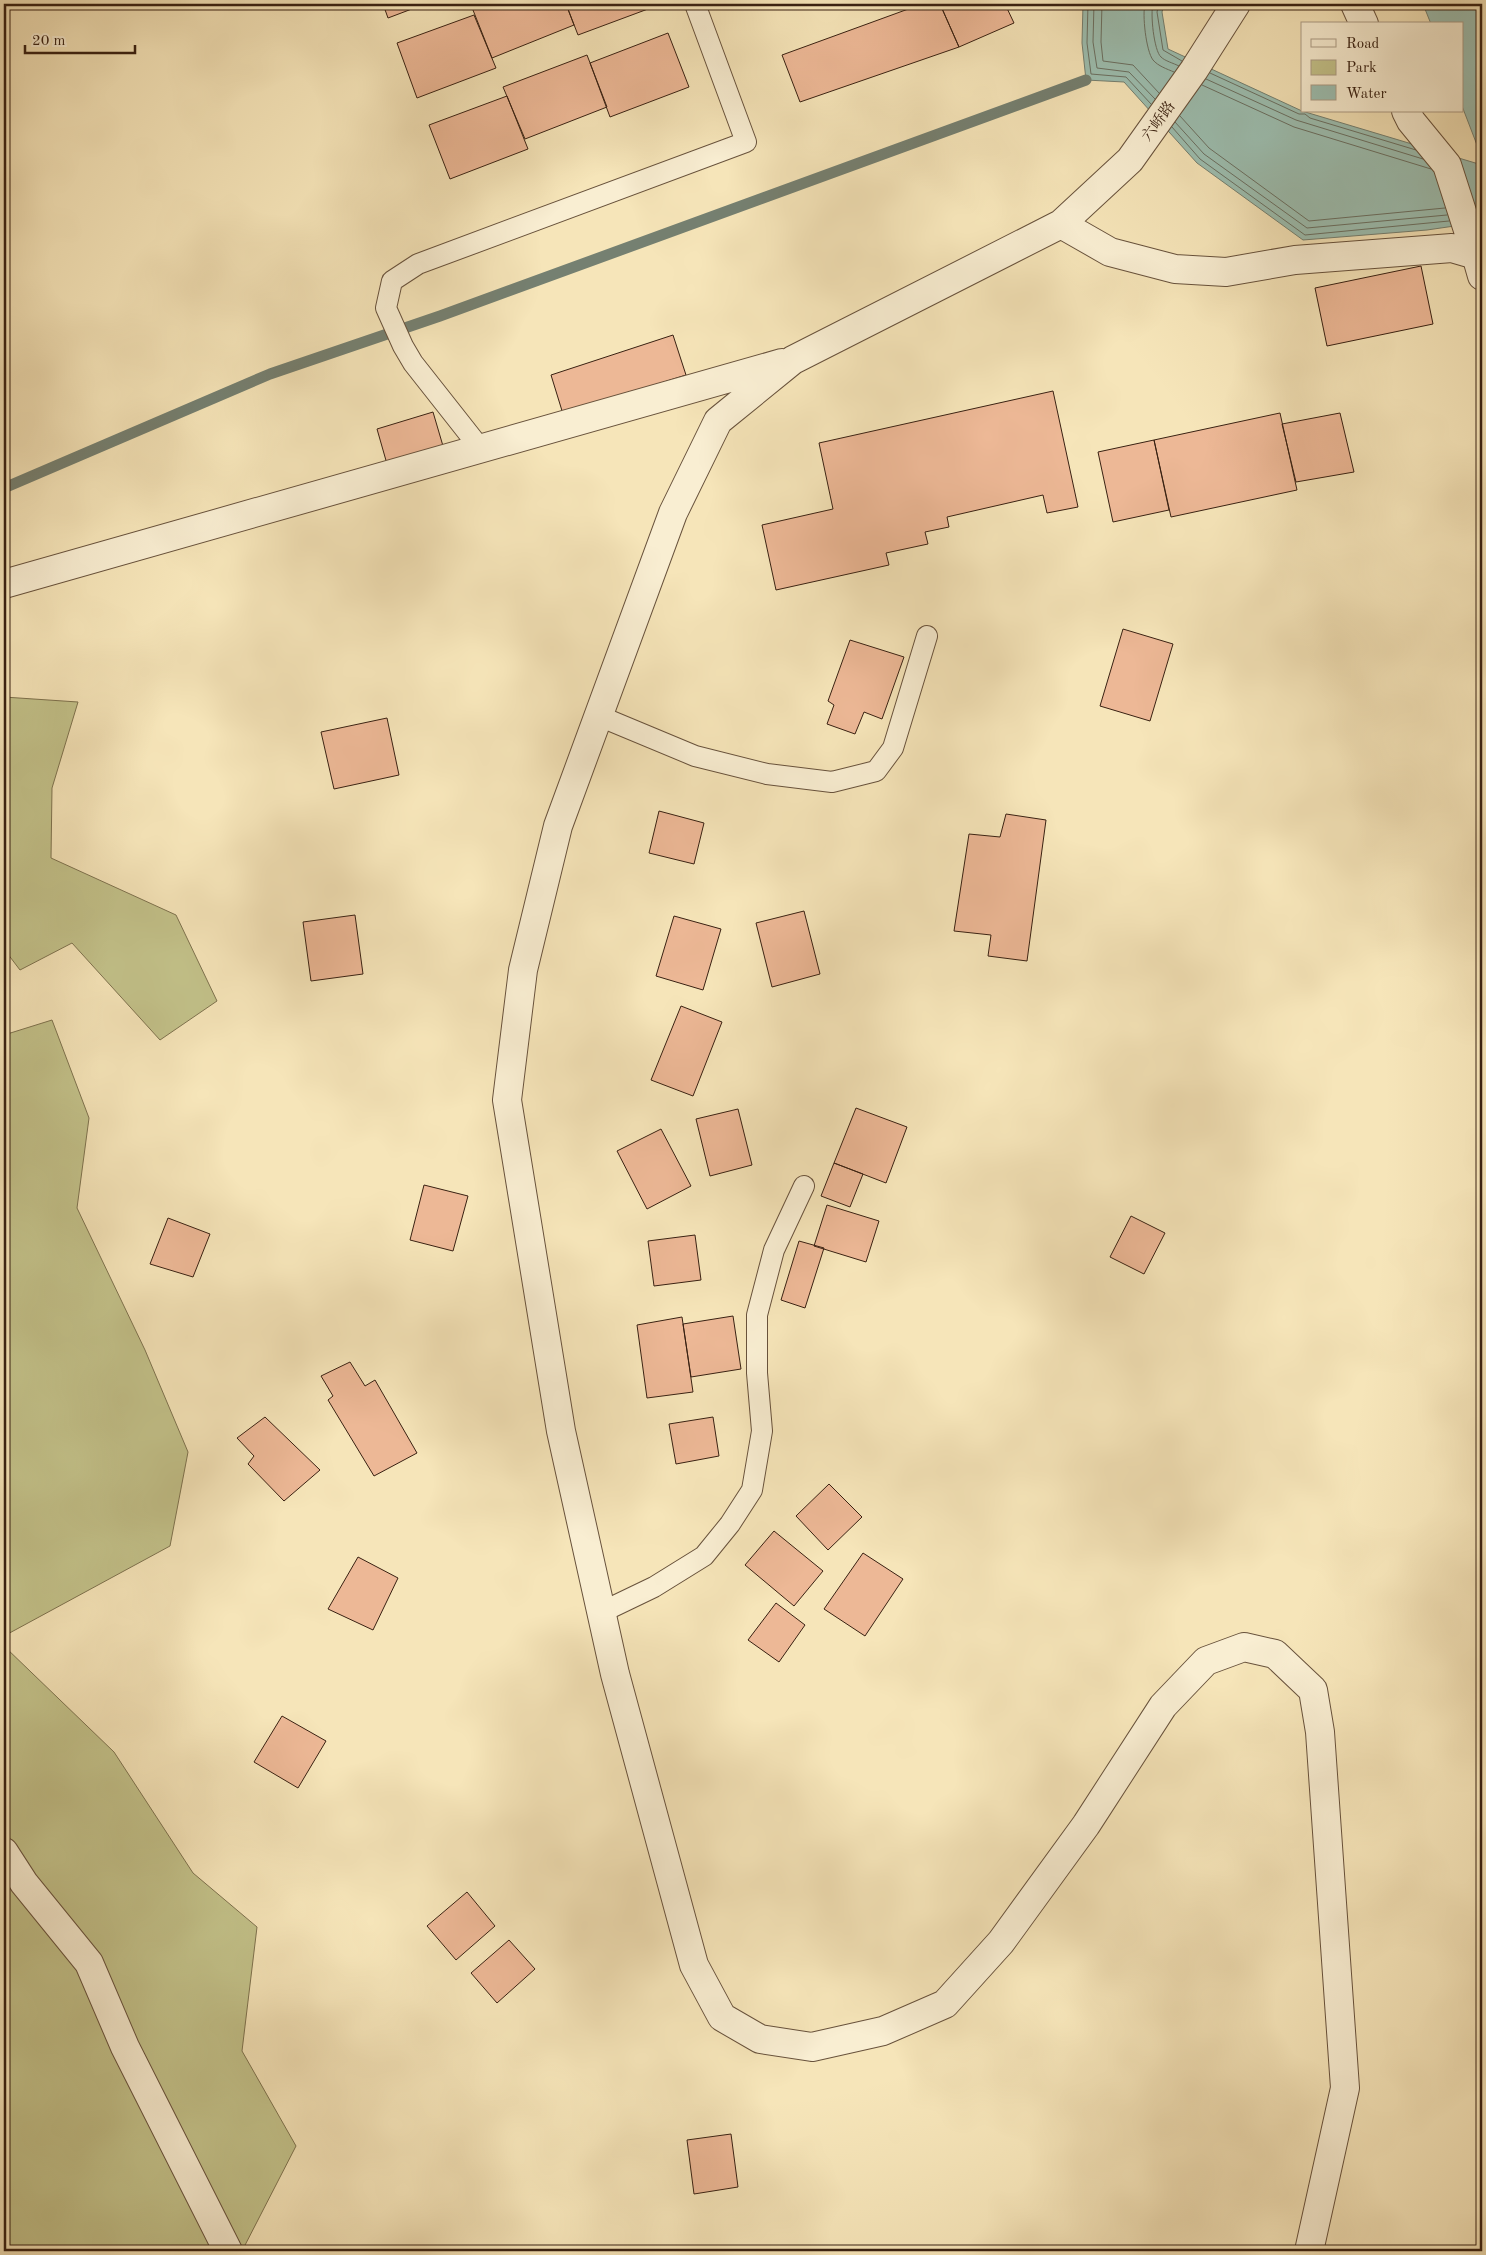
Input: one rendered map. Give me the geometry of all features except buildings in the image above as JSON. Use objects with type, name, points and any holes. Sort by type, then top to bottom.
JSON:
[{"type":"street","name":"六峤路","points":[[793,360],[1061,224],[1130,160],[1194,70],[1236,4]]},
{"type":"street","points":[[1355,4],[1363,22]]},
{"type":"street","points":[[1406,112],[1411,122],[1447,165],[1479,266]]},
{"type":"street","points":[[1061,224],[1110,252],[1174,269],[1226,272],[1295,260],[1452,248],[1479,266]]},
{"type":"street","points":[[4,584],[793,360]]},
{"type":"street","points":[[793,360],[718,421],[674,513],[558,826],[525,960],[507,1100],[561,1430],[616,1674],[694,1965],[722,2016],[760,2039],[812,2047],[883,2031],[945,2004],[1001,1942],[1086,1825],[1163,1706],[1206,1660],[1244,1646],[1275,1654],[1313,1690],[1320,1732],[1346,2088],[1309,2251]]},
{"type":"street","points":[[4,1852],[24,1883],[88,1963],[125,2047],[228,2251]]},
{"type":"lane","points":[[480,448],[413,362],[403,346],[386,308],[392,281],[418,264],[746,142],[695,4]]},
{"type":"lane","points":[[599,716],[695,756],[767,774],[832,782],[876,771],[893,748],[927,636]]},
{"type":"lane","points":[[602,1612],[654,1587],[704,1556],[730,1524],[752,1490],[762,1430],[757,1373],[757,1315],[774,1250],[804,1186]]},
{"type":"green space","points":[[4,697],[78,702],[52,788],[51,858],[176,915],[217,1001],[160,1040],[72,943],[20,970],[4,949]]},
{"type":"green space","points":[[52,1020],[89,1118],[77,1208],[145,1350],[188,1452],[170,1546],[4,1636],[4,1035]]},
{"type":"green space","points":[[4,1646],[114,1752],[193,1873],[257,1927],[242,2051],[296,2146],[242,2251],[4,2251]]},
{"type":"water","points":[[1083,4],[1164,4],[1162,12],[1168,49],[1301,112],[1482,165],[1482,222],[1427,230],[1303,240],[1197,163],[1124,82],[1086,80],[1082,43]]},
{"type":"water","points":[[1423,4],[1482,4],[1482,158],[1464,111],[1464,22],[1430,22]]},
{"type":"waterway","points":[[4,488],[270,374],[440,316],[1086,80]]}]
